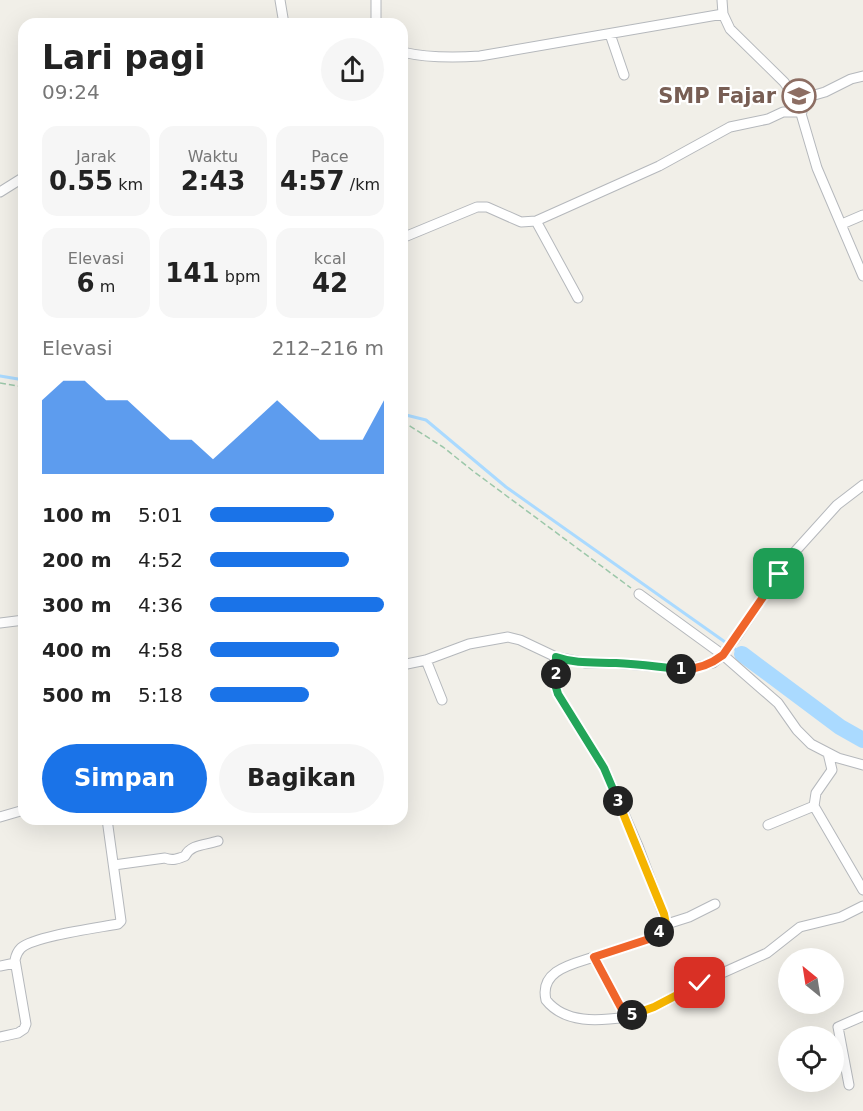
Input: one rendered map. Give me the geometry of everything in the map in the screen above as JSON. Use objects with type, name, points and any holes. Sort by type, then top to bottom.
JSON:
[{"type":"street","points":[[280,0],[283,18]]},
{"type":"street","points":[[376,0],[376,18]]},
{"type":"street","points":[[722,0],[723,14],[730,29],[784,82],[797,100],[818,168],[863,276]]},
{"type":"street","points":[[408,54],[417,56],[461,57],[723,14]]},
{"type":"street","points":[[610,34],[624,75]]},
{"type":"street","points":[[797,100],[825,92],[851,79],[863,76]]},
{"type":"street","points":[[408,236],[477,207],[487,207],[521,222],[536,221],[659,166],[730,127],[768,119],[783,112],[802,112]]},
{"type":"street","points":[[0,192],[18,181]]},
{"type":"street","points":[[842,224],[863,214]]},
{"type":"street","points":[[536,221],[578,298]]},
{"type":"street","points":[[408,664],[426,660],[469,644],[508,637],[568,661],[687,669],[713,663],[723,655],[737,636],[791,556],[837,505],[863,484]]},
{"type":"street","points":[[639,594],[723,655],[778,704],[805,739],[828,753],[863,765]]},
{"type":"street","points":[[0,623],[18,621]]},
{"type":"street","points":[[556,657],[555,684],[558,694],[604,768],[638,846],[666,924]]},
{"type":"street","points":[[426,660],[442,700]]},
{"type":"street","points":[[828,753],[832,770],[816,793],[814,806],[863,890]]},
{"type":"street","points":[[768,825],[814,806]]},
{"type":"street","points":[[0,818],[18,812]]},
{"type":"street","points":[[0,1037],[18,1033],[24,1029],[26,1024],[15,963],[18,952],[23,946],[118,924],[122,921],[108,825]]},
{"type":"street","points":[[114,865],[165,858],[179,859],[196,846],[219,841]]},
{"type":"street","points":[[715,904],[689,917],[666,924],[649,939],[563,968],[550,976],[545,984],[546,1000],[559,1012],[575,1018],[607,1020],[626,1017],[654,1007],[700,983],[767,953],[806,924],[841,917],[863,906]]},
{"type":"street","points":[[594,957],[626,1017]]},
{"type":"street","points":[[0,966],[15,963]]},
{"type":"street","points":[[849,1085],[838,1027],[863,1016]]},
{"type":"path","points":[[0,383],[18,386]]},
{"type":"path","points":[[408,425],[443,447],[639,594]]},
{"type":"waterway","points":[[0,376],[18,379]]},
{"type":"waterway","points":[[408,416],[426,420],[506,487],[742,654]]},
{"type":"waterway","points":[[742,654],[840,727],[863,740]]},
{"type":"place","name":"SMP Fajar","points":[[799,96]]},
{"type":"route","points":[[700,983],[670,1000],[626,1017],[594,957],[649,939],[666,924],[638,846],[604,768],[558,694],[555,684],[556,657],[586,663],[687,669],[713,663],[723,655],[779,574]]}]
